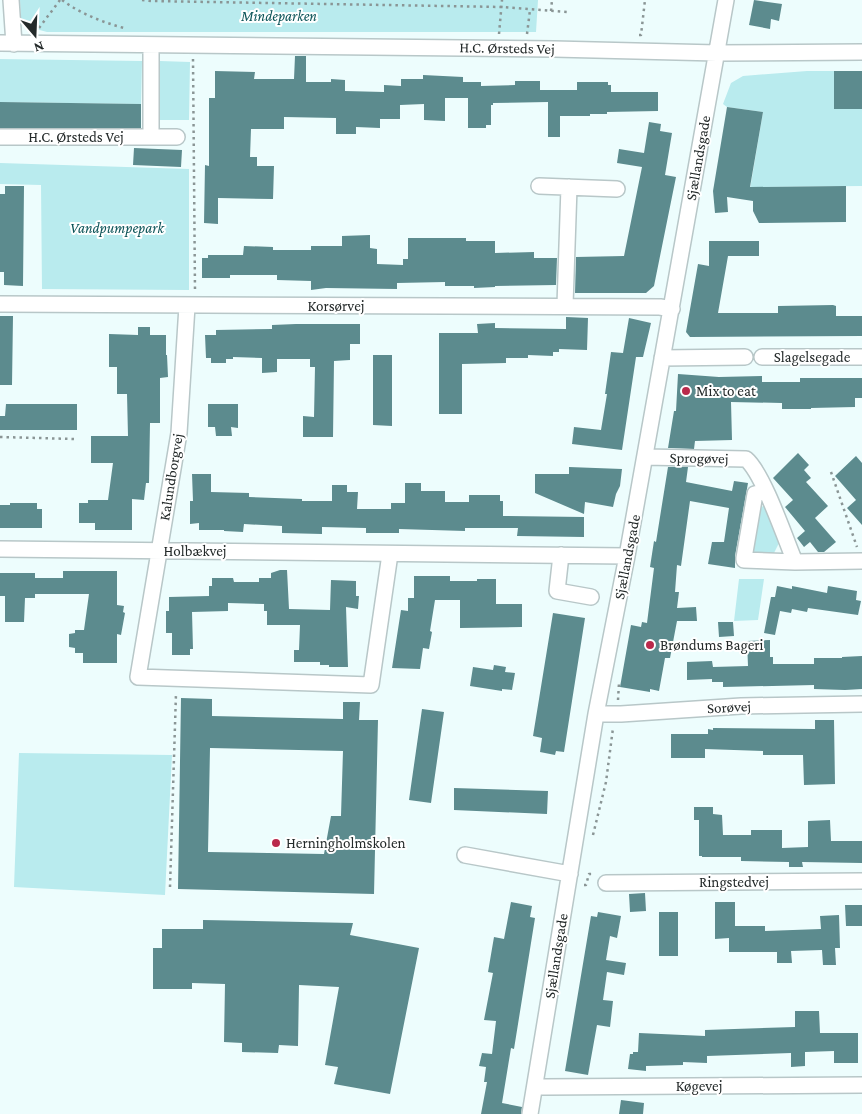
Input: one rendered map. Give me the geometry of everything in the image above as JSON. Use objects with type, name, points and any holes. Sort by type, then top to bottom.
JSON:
[{"type":"street","points":[[11,0],[14,44]]},
{"type":"street","name":"Sjællandsgade","points":[[530,1114],[596,714],[672,309],[726,0]]},
{"type":"street","name":"H.C. Ørsteds Vej","points":[[14,44],[582,49],[717,53],[862,52]]},
{"type":"street","points":[[151,137],[152,45]]},
{"type":"street","name":"H.C. Ørsteds Vej","points":[[0,137],[177,137]]},
{"type":"street","points":[[539,186],[617,189]]},
{"type":"street","points":[[565,305],[569,187]]},
{"type":"street","name":"Korsørvej","points":[[0,304],[479,307],[565,305],[660,307],[672,309]]},
{"type":"street","name":"Kalundborgvej","points":[[176,678],[138,677],[179,433],[191,306]]},
{"type":"street","points":[[662,358],[745,357]]},
{"type":"street","name":"Slagelsegade","points":[[762,357],[862,357]]},
{"type":"street","name":"Sprogøvej","points":[[645,457],[746,458],[766,491],[795,562]]},
{"type":"street","points":[[766,491],[755,494],[744,560],[795,562],[860,556]]},
{"type":"street","name":"Holbækvej","points":[[0,549],[627,556]]},
{"type":"street","points":[[176,678],[371,685],[390,554]]},
{"type":"street","points":[[561,555],[556,591],[591,597]]},
{"type":"street","name":"Sorøvej","points":[[596,714],[741,706],[862,704]]},
{"type":"street","points":[[465,855],[570,874]]},
{"type":"street","name":"Ringstedvej","points":[[606,882],[862,881]]},
{"type":"street","name":"Køgevej","points":[[535,1086],[862,1085]]},
{"type":"path","points":[[14,44],[60,0]]},
{"type":"path","points":[[142,0],[151,2],[323,2],[502,7],[567,12]]},
{"type":"path","points":[[499,36],[502,0]]},
{"type":"path","points":[[551,10],[552,0]]},
{"type":"path","points":[[527,36],[530,9]]},
{"type":"path","points":[[191,306],[193,45]]},
{"type":"path","points":[[0,437],[75,439]]},
{"type":"path","points":[[831,472],[860,556]]},
{"type":"path","points":[[170,887],[176,678]]},
{"type":"green space","name":"Mindeparken","points":[[20,0],[538,0],[536,32],[47,32],[21,25]]},
{"type":"green space","points":[[0,59],[142,61],[141,104],[0,102]]},
{"type":"green space","points":[[160,61],[190,62],[189,120],[159,120]]},
{"type":"green space","points":[[834,71],[834,109],[862,109],[862,186],[754,187],[750,189],[763,112],[727,107],[723,104],[731,83],[743,76]]},
{"type":"green space","name":"Vandpumpepark","points":[[0,163],[189,169],[189,290],[42,289],[41,185],[0,184]]},
{"type":"green space","points":[[765,505],[780,541],[772,557],[753,554],[752,551],[760,508]]},
{"type":"green space","points":[[739,579],[764,579],[758,620],[734,621]]},
{"type":"green space","points":[[19,753],[172,755],[165,895],[14,887]]},
{"type":"building","points":[[754,0],[782,4],[779,21],[771,19],[770,29],[749,25]]},
{"type":"building","points":[[295,56],[306,56],[306,82],[331,82],[331,79],[345,80],[345,91],[384,92],[384,85],[401,86],[401,79],[423,79],[423,75],[463,77],[463,82],[481,82],[481,86],[515,85],[515,81],[540,81],[540,90],[577,90],[577,82],[608,82],[608,85],[611,85],[611,92],[658,92],[658,111],[607,112],[607,114],[590,114],[590,116],[560,116],[560,137],[548,137],[548,102],[493,103],[491,105],[491,125],[486,125],[486,128],[468,128],[468,98],[445,98],[445,121],[424,120],[424,104],[400,105],[400,119],[380,119],[380,128],[356,127],[356,134],[336,134],[336,118],[284,117],[284,129],[251,129],[250,157],[257,157],[257,166],[274,166],[273,199],[218,198],[218,224],[204,223],[205,165],[209,166],[209,98],[215,98],[215,71],[255,72],[254,79],[294,79]]},
{"type":"building","points":[[834,71],[862,71],[862,109],[834,109]]},
{"type":"building","points":[[0,102],[141,104],[141,128],[0,128]]},
{"type":"building","points":[[727,107],[763,112],[750,187],[846,186],[846,222],[759,223],[753,211],[753,201],[727,197],[728,212],[715,213],[713,191]]},
{"type":"building","points":[[649,122],[661,124],[660,131],[672,133],[665,175],[676,177],[654,286],[646,293],[575,293],[576,257],[624,256],[642,167],[617,163],[619,149],[644,153]]},
{"type":"building","points":[[134,148],[182,150],[181,167],[133,165]]},
{"type":"building","points":[[5,186],[24,186],[23,286],[4,285],[4,272],[0,272],[0,194],[5,194]]},
{"type":"building","points":[[370,235],[370,248],[377,249],[377,264],[403,265],[403,259],[408,259],[408,238],[466,238],[466,241],[495,241],[495,253],[534,252],[534,258],[557,258],[556,285],[474,288],[474,286],[445,286],[445,282],[397,283],[397,289],[326,288],[311,290],[311,281],[277,280],[277,275],[230,275],[230,278],[202,278],[202,258],[208,258],[208,255],[243,255],[244,246],[273,247],[273,250],[311,250],[311,246],[342,246],[342,236]]},
{"type":"building","points":[[709,241],[759,241],[759,256],[728,256],[718,313],[778,313],[778,306],[833,305],[836,306],[836,316],[862,316],[862,336],[690,337],[686,332],[698,264],[709,266]]},
{"type":"building","points":[[0,316],[13,316],[12,385],[0,385]]},
{"type":"building","points":[[566,317],[588,318],[587,350],[559,349],[559,352],[553,352],[553,356],[528,355],[528,358],[506,358],[506,363],[462,364],[462,414],[439,414],[439,333],[478,333],[477,324],[495,323],[495,328],[566,329]]},
{"type":"building","points":[[629,318],[651,323],[643,357],[636,357],[622,450],[572,444],[574,427],[601,430],[611,352],[623,353]]},
{"type":"building","points":[[360,324],[360,344],[350,344],[350,360],[334,361],[333,437],[303,437],[303,416],[314,417],[315,367],[310,367],[310,359],[277,359],[277,372],[262,373],[262,358],[233,357],[233,359],[226,359],[226,363],[211,363],[211,358],[206,358],[205,335],[216,335],[216,330],[272,329],[272,325]]},
{"type":"building","points":[[138,327],[150,327],[150,335],[166,335],[168,377],[160,378],[160,423],[150,423],[149,483],[146,483],[144,500],[132,499],[132,530],[95,530],[95,523],[79,523],[79,503],[88,503],[88,500],[108,500],[113,463],[91,463],[91,436],[128,436],[127,394],[117,394],[117,367],[109,367],[109,334],[138,335]]},
{"type":"building","points":[[373,355],[392,355],[392,426],[373,425]]},
{"type":"building","points":[[678,374],[719,377],[762,376],[762,382],[800,382],[800,378],[862,378],[862,398],[855,398],[855,407],[811,409],[782,409],[782,403],[731,402],[732,440],[695,441],[694,449],[668,448],[674,411],[676,411]]},
{"type":"building","points":[[6,404],[77,404],[77,430],[0,430],[0,416],[5,416]]},
{"type":"building","points":[[208,404],[238,404],[238,428],[231,427],[232,436],[216,436],[215,427],[208,427]]},
{"type":"building","points":[[798,453],[809,465],[804,470],[811,478],[806,482],[828,506],[815,518],[836,542],[824,552],[818,552],[810,542],[804,547],[797,538],[805,531],[785,507],[793,500],[773,478]]},
{"type":"building","points":[[856,456],[862,463],[862,525],[847,508],[856,500],[835,476]]},
{"type":"building","points":[[569,467],[622,469],[620,486],[613,507],[585,502],[584,514],[535,493],[535,474],[569,474]]},
{"type":"building","points":[[668,467],[688,467],[686,482],[732,491],[734,481],[748,483],[735,556],[735,568],[708,564],[712,542],[724,542],[729,508],[690,501],[681,566],[677,565],[675,592],[679,592],[677,608],[696,607],[697,621],[677,621],[670,658],[665,658],[659,691],[650,689],[650,692],[620,687],[631,625],[641,627],[642,622],[647,623],[654,568],[650,567]]},
{"type":"building","points":[[192,474],[211,474],[211,492],[249,493],[249,497],[302,499],[302,501],[332,501],[332,485],[347,485],[347,492],[358,492],[357,509],[391,509],[391,503],[405,503],[405,483],[421,483],[421,491],[445,491],[445,502],[469,502],[469,495],[500,495],[500,501],[503,501],[503,516],[584,517],[584,537],[517,536],[518,528],[465,528],[465,531],[399,529],[399,533],[366,533],[366,528],[322,527],[322,534],[282,533],[282,526],[244,524],[243,532],[199,530],[199,523],[190,524],[190,501],[193,501]]},
{"type":"building","points":[[10,503],[37,503],[37,509],[42,509],[42,528],[0,528],[0,505],[10,505]]},
{"type":"building","points":[[287,570],[289,609],[330,610],[331,580],[356,581],[356,596],[359,596],[358,609],[346,607],[348,667],[329,667],[329,665],[320,665],[320,662],[294,662],[294,650],[299,650],[300,625],[267,625],[267,611],[264,611],[264,604],[228,603],[228,611],[192,612],[193,649],[190,649],[190,655],[172,655],[172,633],[166,633],[166,611],[169,611],[169,597],[209,596],[209,586],[212,586],[212,578],[233,578],[234,582],[259,582],[259,578],[271,578],[271,573]]},
{"type":"building","points":[[63,571],[117,571],[117,605],[124,606],[123,612],[125,613],[121,635],[117,634],[117,663],[83,663],[83,653],[75,653],[75,648],[69,647],[69,634],[75,633],[75,630],[84,630],[89,594],[35,594],[35,598],[25,598],[24,622],[5,622],[5,596],[0,596],[0,573],[35,573],[35,578],[63,578]]},
{"type":"building","points":[[414,576],[450,576],[450,581],[496,579],[496,604],[522,604],[522,627],[460,628],[460,600],[435,600],[429,649],[423,648],[420,669],[392,668],[401,610],[408,611],[408,598],[414,598]]},
{"type":"building","points":[[777,586],[792,589],[792,586],[827,593],[828,586],[857,591],[856,600],[861,601],[858,615],[808,608],[807,612],[792,609],[791,613],[780,611],[775,635],[764,633],[771,597],[775,597]]},
{"type":"building","points":[[553,613],[585,618],[564,752],[556,751],[555,755],[540,752],[542,738],[533,736]]},
{"type":"building","points":[[718,622],[733,622],[734,636],[719,637]]},
{"type":"building","points":[[770,640],[770,657],[773,657],[773,664],[814,664],[814,658],[862,656],[862,689],[814,689],[814,685],[723,687],[723,682],[712,682],[712,679],[687,680],[687,662],[712,661],[713,667],[748,666],[747,641]]},
{"type":"building","points":[[494,665],[506,667],[505,672],[515,673],[512,690],[502,689],[502,691],[470,686],[473,667],[493,670]]},
{"type":"building","points":[[181,698],[212,699],[212,716],[343,719],[343,702],[360,702],[359,720],[378,720],[374,894],[178,889]],"holes":[[[210,748],[343,751],[341,816],[331,816],[324,854],[208,852]]]},
{"type":"building","points":[[422,709],[444,712],[431,803],[409,800]]},
{"type":"building","points":[[815,720],[834,720],[835,784],[804,785],[803,755],[763,755],[763,751],[705,749],[705,758],[671,758],[671,734],[708,734],[708,729],[713,730],[713,728],[815,729]]},
{"type":"building","points":[[454,788],[548,791],[547,814],[454,810]]},
{"type":"building","points":[[694,807],[713,807],[713,814],[722,815],[723,835],[751,835],[751,830],[782,830],[782,848],[808,847],[808,821],[830,820],[831,841],[862,841],[862,863],[802,862],[803,867],[789,867],[789,862],[741,861],[741,857],[699,856],[699,820],[694,820]]},
{"type":"building","points":[[645,893],[646,911],[630,912],[629,894]]},
{"type":"building","points":[[511,902],[532,906],[530,917],[535,918],[514,1049],[511,1048],[502,1103],[522,1107],[521,1114],[481,1114],[487,1082],[484,1082],[486,1067],[479,1066],[482,1053],[492,1054],[496,1021],[484,1020],[493,973],[488,972],[494,937],[504,939]]},
{"type":"building","points":[[715,902],[735,902],[735,926],[765,926],[765,931],[821,929],[820,916],[839,915],[840,948],[835,948],[836,965],[823,965],[822,950],[791,951],[792,963],[777,963],[777,952],[729,952],[729,938],[715,939]]},
{"type":"building","points":[[845,905],[862,905],[862,926],[846,926]]},
{"type":"building","points":[[598,912],[621,916],[617,938],[610,936],[606,960],[626,963],[624,975],[607,972],[603,1000],[613,1001],[610,1027],[597,1025],[588,1075],[565,1071],[591,916],[597,917]]},
{"type":"building","points":[[659,912],[678,912],[678,956],[659,956]]},
{"type":"building","points":[[203,920],[353,923],[350,935],[419,948],[390,1094],[334,1084],[338,1067],[325,1065],[339,987],[299,985],[298,1046],[279,1045],[278,1053],[242,1052],[242,1043],[224,1042],[225,984],[192,983],[192,989],[153,989],[153,948],[162,948],[162,929],[203,929]]},
{"type":"building","points":[[795,1011],[819,1011],[820,1033],[858,1033],[858,1063],[834,1063],[834,1051],[805,1052],[805,1066],[791,1067],[791,1053],[707,1056],[707,1063],[683,1062],[683,1065],[646,1066],[646,1071],[628,1069],[630,1054],[638,1052],[639,1033],[705,1036],[705,1030],[795,1027]]},
{"type":"building","points":[[621,1100],[644,1103],[643,1114],[619,1114]]},
{"type":"place","name":"Mix to eat","points":[[686,391]]},
{"type":"place","name":"Brøndums Bageri","points":[[650,645]]},
{"type":"place","name":"Herningholmskolen","points":[[276,843]]}]
